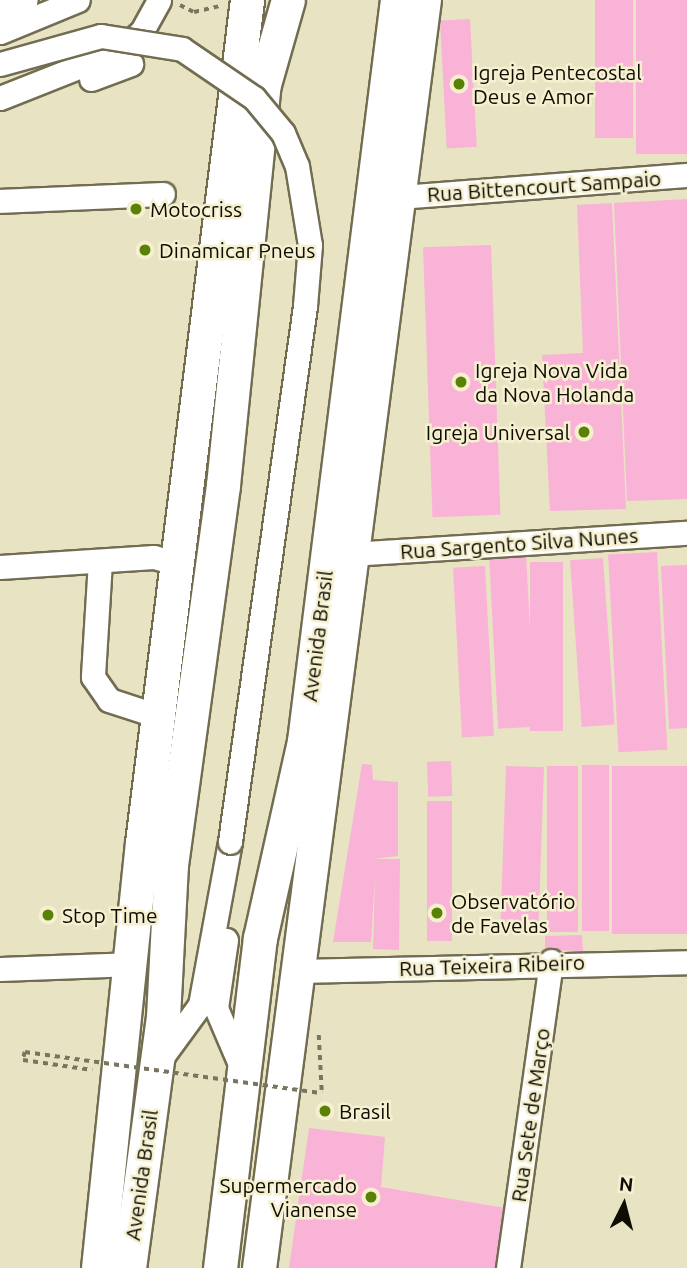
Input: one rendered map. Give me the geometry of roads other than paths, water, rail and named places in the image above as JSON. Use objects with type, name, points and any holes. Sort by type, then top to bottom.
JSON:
[{"type":"highway","name":"Avenida Brasil","points":[[98,1268],[122,1074],[159,716],[247,0]]},
{"type":"highway","points":[[264,84],[275,0]]},
{"type":"highway","name":"Avenida Brasil","points":[[129,1268],[156,1066],[171,865],[223,485],[264,84],[288,0]]},
{"type":"highway","name":"Avenida Brasil","points":[[220,1268],[246,1077],[260,938],[304,741],[397,0]]},
{"type":"highway","name":"Avenida Brasil","points":[[259,1268],[424,0]]},
{"type":"street","points":[[0,11],[26,0]]},
{"type":"street","points":[[0,32],[78,0]]},
{"type":"street","points":[[0,98],[121,50],[142,32],[159,0]]},
{"type":"street","points":[[0,64],[101,36],[182,49],[254,97],[283,133],[297,166],[310,245],[304,318],[229,853],[200,1005],[156,1066]]},
{"type":"street","points":[[0,114],[131,64]]},
{"type":"street","name":"Rua Bittencourt Sampaio","points":[[400,197],[687,175]]},
{"type":"street","points":[[0,201],[163,194]]},
{"type":"street","name":"Rua Sargento Silva Nunes","points":[[350,554],[687,533]]},
{"type":"street","points":[[0,567],[154,557],[179,564]]},
{"type":"street","points":[[100,561],[93,677],[109,700],[159,716]]},
{"type":"street","points":[[229,853],[227,929],[216,1008],[246,1077]]},
{"type":"street","name":"Rua Teixeira Ribeiro","points":[[298,971],[551,961],[687,962]]},
{"type":"street","name":"Rua Sete de Março","points":[[508,1268],[551,961]]},
{"type":"street","points":[[0,969],[134,964]]},
{"type":"place","name":"Igreja Pentecostal Deus e Amor","points":[[459,84]]},
{"type":"place","name":"Motocriss","points":[[136,209]]},
{"type":"place","name":"Dinamicar Pneus","points":[[145,250]]},
{"type":"place","name":"Igreja Nova Vida da Nova Holanda","points":[[461,382]]},
{"type":"place","name":"Igreja Universal","points":[[584,432]]},
{"type":"place","name":"Observatório de Favelas","points":[[437,913]]},
{"type":"place","name":"Stop Time","points":[[48,915]]},
{"type":"place","name":"Brasil","points":[[325,1111]]},
{"type":"place","name":"Supermercado Vianense","points":[[371,1197]]}]
